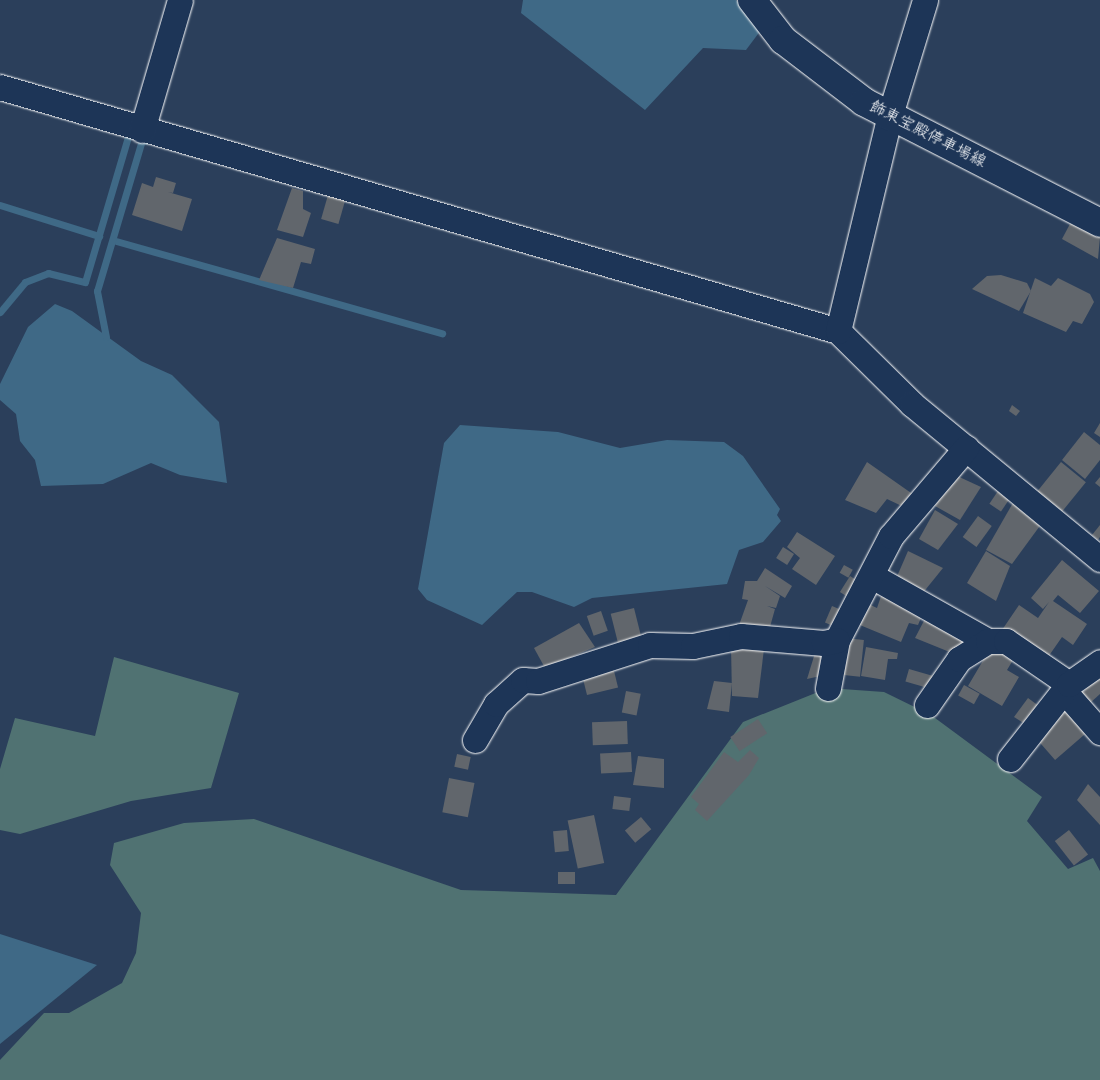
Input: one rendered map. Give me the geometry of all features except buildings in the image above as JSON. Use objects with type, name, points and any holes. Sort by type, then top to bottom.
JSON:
[{"type":"main road","name":"飾東宝殿停車場線","points":[[752,0],[783,40],[810,65],[890,118],[915,126],[1100,223]]},
{"type":"street","points":[[142,130],[180,0]]},
{"type":"street","points":[[838,331],[890,118],[925,0]]},
{"type":"street","points":[[0,87],[142,130],[838,331],[912,404],[1100,558]]},
{"type":"street","points":[[828,688],[837,640],[892,536],[966,448]]},
{"type":"street","points":[[872,576],[988,641],[1006,641],[1067,688],[1100,732]]},
{"type":"street","points":[[476,740],[508,679],[650,645],[693,646],[741,636],[824,643],[837,640]]},
{"type":"street","points":[[927,705],[959,659],[988,641]]},
{"type":"street","points":[[1010,759],[1067,688],[1100,662]]},
{"type":"green space","points":[[114,657],[239,693],[211,788],[131,801],[20,834],[0,830],[0,769],[15,718],[95,736]]},
{"type":"green space","points":[[828,688],[884,692],[931,715],[1042,797],[1027,821],[1068,869],[1093,858],[1100,871],[1100,1080],[0,1080],[0,1060],[44,1013],[69,1013],[122,983],[136,953],[141,913],[110,865],[114,843],[184,823],[254,819],[461,890],[616,895],[743,722]]},
{"type":"water","points":[[523,0],[736,0],[761,30],[746,50],[703,48],[645,110],[521,13]]},
{"type":"water","points":[[55,304],[72,311],[141,361],[172,375],[219,422],[227,483],[180,475],[151,463],[103,484],[41,486],[35,460],[20,441],[16,414],[0,400],[0,384],[28,327]]},
{"type":"water","points":[[460,425],[558,432],[620,448],[667,440],[724,442],[743,456],[780,509],[777,515],[781,521],[763,542],[739,550],[727,584],[592,598],[574,607],[532,592],[517,592],[482,625],[427,600],[418,589],[444,443]]},
{"type":"water","points":[[0,934],[97,965],[0,1044]]},
{"type":"waterway","points":[[0,312],[25,282],[48,273],[85,282],[130,130]]},
{"type":"waterway","points":[[106,337],[97,291],[142,140],[146,141]]},
{"type":"waterway","points":[[0,205],[99,236]]},
{"type":"waterway","points":[[116,241],[442,333]]}]
